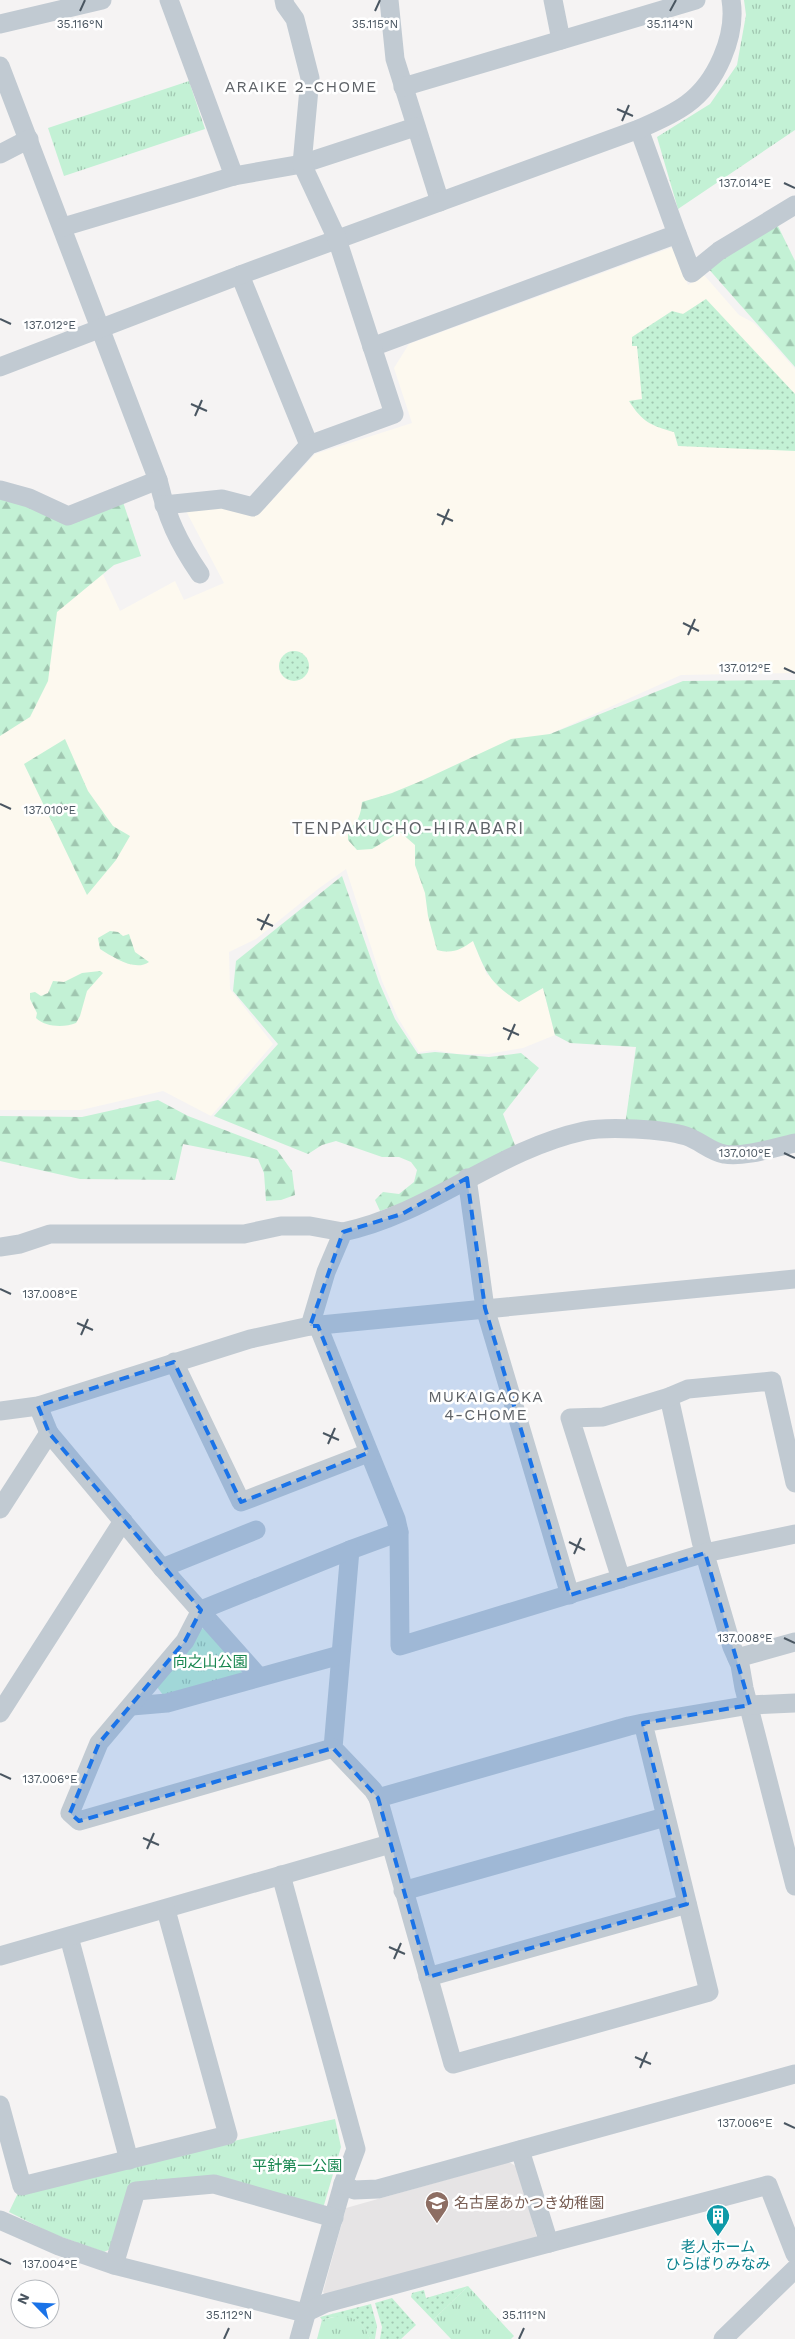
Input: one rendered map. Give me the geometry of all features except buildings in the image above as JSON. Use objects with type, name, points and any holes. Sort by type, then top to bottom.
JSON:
[{"type":"street","points":[[0,24],[102,0]]},
{"type":"street","points":[[169,0],[234,176]]},
{"type":"street","points":[[164,505],[222,499],[253,507],[309,445],[394,414],[337,240],[302,164],[310,78],[294,19],[284,0]]},
{"type":"street","points":[[389,0],[395,58],[440,202]]},
{"type":"street","points":[[553,0],[561,40]]},
{"type":"street","points":[[403,87],[696,0]]},
{"type":"street","points":[[4,361],[638,130],[688,104],[709,80],[718,66],[726,46],[731,25],[731,0]]},
{"type":"street","points":[[0,66],[158,480],[164,505],[179,543],[200,574]]},
{"type":"street","points":[[63,227],[234,176],[302,164],[415,127]]},
{"type":"street","points":[[638,130],[692,273],[720,251],[795,205]]},
{"type":"street","points":[[0,154],[29,139]]},
{"type":"street","points":[[372,347],[677,234]]},
{"type":"street","points":[[240,275],[309,445]]},
{"type":"street","points":[[0,490],[29,498],[68,516],[158,480]]},
{"type":"street","points":[[0,1247],[20,1244],[50,1234],[244,1234],[281,1226],[310,1226],[343,1232],[370,1226],[402,1214],[467,1178],[532,1146],[585,1131],[615,1129],[686,1136],[724,1154],[760,1152],[795,1142]]},
{"type":"street","points":[[467,1178],[485,1308],[570,1595]]},
{"type":"street","points":[[343,1232],[326,1272],[314,1326],[396,1519],[399,1532],[400,1646],[705,1553],[795,1534]]},
{"type":"street","points":[[0,1411],[38,1406],[250,1339],[314,1326],[795,1279]]},
{"type":"street","points":[[174,1362],[241,1502],[368,1453]]},
{"type":"street","points":[[621,1580],[570,1418],[603,1417],[669,1397],[688,1388],[772,1381],[795,1483]]},
{"type":"street","points":[[669,1397],[705,1553],[732,1647],[738,1658],[795,1886]]},
{"type":"street","points":[[38,1406],[49,1433],[162,1568],[259,1677]]},
{"type":"street","points":[[0,1509],[49,1433]]},
{"type":"street","points":[[0,1713],[123,1521]]},
{"type":"street","points":[[162,1568],[256,1530]]},
{"type":"street","points":[[334,1748],[79,1822],[70,1812],[100,1743],[185,1641],[201,1610],[399,1532]]},
{"type":"street","points":[[350,1550],[340,1655],[334,1748],[373,1790],[378,1798],[452,2064],[709,1992],[643,1723]]},
{"type":"street","points":[[738,1658],[795,1642]]},
{"type":"street","points":[[132,1706],[167,1703],[340,1655]]},
{"type":"street","points":[[378,1798],[643,1723],[750,1705],[795,1703]]},
{"type":"street","points":[[403,1891],[665,1817]]},
{"type":"street","points":[[0,1956],[166,1910],[390,1844]]},
{"type":"street","points":[[281,1875],[356,2149],[343,2184],[298,2339]]},
{"type":"street","points":[[428,1978],[687,1904]]},
{"type":"street","points":[[0,2104],[22,2186],[228,2134],[166,1910]]},
{"type":"street","points":[[69,1937],[129,2160]]},
{"type":"street","points":[[343,2184],[354,2190],[378,2189],[795,2074]]},
{"type":"street","points":[[520,2150],[549,2243]]},
{"type":"street","points":[[114,2265],[136,2191],[214,2184],[334,2218]]},
{"type":"street","points":[[0,2220],[59,2246],[114,2265],[305,2313],[326,2303],[768,2185],[795,2254]]},
{"type":"street","points":[[722,2339],[795,2269]]},
{"type":"highlighted area","points":[[467,1178],[485,1308],[570,1595],[705,1553],[750,1705],[643,1723],[687,1904],[428,1977],[378,1798],[333,1748],[79,1821],[70,1813],[99,1743],[185,1641],[201,1610],[49,1433],[38,1406],[174,1362],[241,1502],[368,1453],[318,1326],[310,1326],[343,1232],[402,1214]]},
{"type":"shaded area","points":[[673,247],[688,285],[704,275],[739,315],[754,323],[795,369],[795,673],[681,675],[550,734],[473,941],[487,975],[543,988],[555,1035],[523,1048],[488,1054],[458,1054],[435,1050],[419,1052],[398,1018],[382,981],[346,869],[256,939],[229,952],[230,989],[273,1044],[211,1116],[163,1091],[81,1110],[0,1110],[0,616],[100,568],[120,611],[175,581],[184,600],[224,583],[186,511],[223,505],[254,515],[264,509],[315,454],[412,423],[394,368],[409,344]]},
{"type":"shaded area","name":"名古屋あかつき幼稚園","points":[[509,2162],[519,2168],[537,2239],[327,2297],[323,2292],[346,2208]]},
{"type":"green space","points":[[744,0],[795,0],[795,130],[678,209],[657,137],[710,104],[737,65],[746,15]]},
{"type":"green space","points":[[189,81],[205,129],[64,176],[48,128]]},
{"type":"green space","points":[[774,218],[795,261],[795,367],[706,266]]},
{"type":"green space","points":[[706,299],[795,394],[795,451],[678,446],[674,432],[648,422],[638,414],[629,401],[642,399],[637,346],[632,346],[632,337],[672,311],[683,314]]},
{"type":"green space","points":[[0,498],[67,508],[122,499],[141,556],[114,565],[57,612],[48,681],[30,717],[0,736]]},
{"type":"green space","points":[[294,651],[305,655],[309,666],[305,677],[294,681],[283,677],[279,666],[283,655]]},
{"type":"green space","points":[[795,680],[795,1135],[761,1144],[725,1148],[625,1125],[636,1047],[570,1043],[555,1035],[543,988],[519,1002],[501,989],[490,976],[481,961],[473,941],[464,947],[448,952],[437,950],[428,916],[425,893],[415,865],[415,845],[400,832],[372,849],[357,850],[348,840],[348,830],[358,818],[362,802],[392,793],[421,781],[511,739],[550,734],[683,681]]},
{"type":"green space","points":[[65,739],[88,791],[113,826],[130,836],[116,860],[87,895],[24,764]]},
{"type":"green space","points":[[342,876],[379,982],[395,1019],[418,1054],[435,1052],[489,1057],[521,1053],[539,1068],[503,1114],[516,1148],[437,1190],[380,1211],[375,1200],[383,1192],[399,1194],[414,1182],[417,1170],[411,1162],[399,1157],[382,1157],[336,1141],[322,1145],[308,1154],[214,1116],[278,1044],[233,991],[236,961]]},
{"type":"green space","points":[[110,931],[118,932],[123,936],[129,934],[135,952],[149,962],[143,965],[131,964],[100,949],[98,938]]},
{"type":"green space","points":[[100,971],[103,973],[87,991],[80,1016],[76,1023],[66,1026],[55,1026],[44,1023],[36,1018],[37,1013],[30,999],[30,993],[35,992],[41,996],[48,993],[53,981],[64,982],[82,973]]},
{"type":"green space","points":[[158,1100],[188,1116],[277,1150],[292,1171],[295,1195],[281,1200],[266,1201],[264,1173],[258,1159],[183,1144],[175,1180],[80,1179],[0,1161],[0,1116],[82,1117]]},
{"type":"green space","name":"向之山公園","points":[[212,1627],[244,1665],[240,1678],[166,1699],[157,1687],[199,1629]]},
{"type":"green space","name":"平針第一公園","points":[[335,2119],[341,2147],[324,2205],[317,2210],[211,2179],[131,2187],[113,2248],[104,2252],[53,2234],[9,2212],[19,2191]]},
{"type":"green space","points":[[468,2286],[433,2320],[411,2297],[412,2293],[424,2290],[426,2298]]},
{"type":"green space","points":[[468,2286],[514,2336],[511,2339],[451,2339],[433,2320]]},
{"type":"green space","points":[[392,2298],[416,2325],[401,2339],[380,2339],[382,2327],[375,2303]]},
{"type":"green space","points":[[371,2304],[377,2326],[375,2339],[370,2339],[362,2325],[351,2318],[337,2317],[322,2320],[320,2317]]},
{"type":"green space","points":[[339,2316],[355,2319],[365,2329],[370,2339],[317,2339],[322,2320]]},
{"type":"place","name":"名古屋あかつき幼稚園","points":[[437,2224]]},
{"type":"place","name":"老人ホーム ひらばりみなみ","points":[[718,2237]]},
{"type":"district","name":"ARAIKE 2-CHOME","points":[[301,86]]},
{"type":"district","name":"TENPAKUCHO-HIRABARI","points":[[408,828]]},
{"type":"district","name":"MUKAIGAOKA 4-CHOME","points":[[486,1405]]}]
